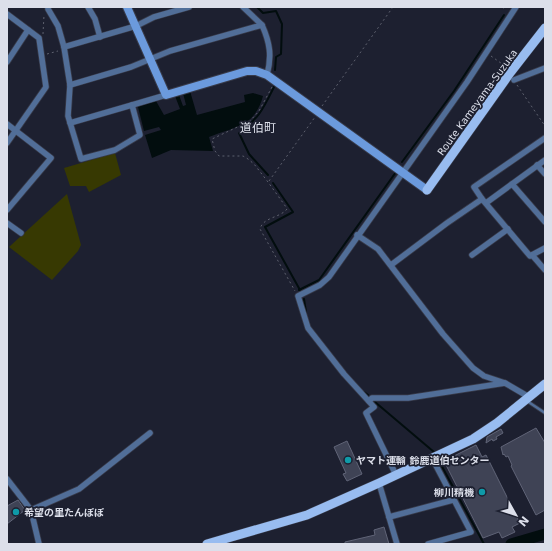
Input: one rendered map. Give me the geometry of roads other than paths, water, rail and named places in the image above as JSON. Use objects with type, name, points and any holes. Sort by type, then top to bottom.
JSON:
[{"type":"main road","name":"Route Kameyama-Suzuka","points":[[428,190],[512,77],[545,28]]},
{"type":"main road","points":[[206,544],[307,515],[396,475],[472,439],[498,422],[545,384]]},
{"type":"street","points":[[88,7],[95,19],[100,37]]},
{"type":"street","points":[[127,7],[166,95]]},
{"type":"street","points":[[64,48],[136,26],[154,17],[189,7]]},
{"type":"street","points":[[244,7],[262,25],[268,38],[270,49],[267,75]]},
{"type":"street","points":[[396,475],[366,413],[374,407],[359,392],[308,328],[298,296],[324,282],[516,7]]},
{"type":"street","points":[[46,9],[48,9],[58,26],[64,48],[70,85],[68,116],[81,159],[115,150],[140,135],[132,105]]},
{"type":"street","points":[[7,14],[39,38],[46,87],[7,143]]},
{"type":"street","points":[[70,85],[131,68],[170,52],[262,25]]},
{"type":"street","points":[[7,62],[28,30]]},
{"type":"street","points":[[512,77],[545,68]]},
{"type":"street","points":[[70,123],[247,71],[256,71],[267,75],[428,190]]},
{"type":"street","points":[[7,124],[51,158],[7,210]]},
{"type":"street","points":[[545,138],[474,187],[530,256],[532,255],[545,270]]},
{"type":"street","points":[[391,265],[446,223],[512,184],[545,160]]},
{"type":"street","points":[[537,165],[545,174]]},
{"type":"street","points":[[512,184],[545,222]]},
{"type":"street","points":[[7,223],[21,233]]},
{"type":"street","points":[[472,255],[508,229]]},
{"type":"street","points":[[358,235],[378,249],[442,334],[473,368],[484,376],[505,383],[527,398]]},
{"type":"street","points":[[532,255],[545,248]]},
{"type":"street","points":[[369,401],[372,398],[408,398],[505,383]]},
{"type":"street","points":[[31,510],[78,489],[150,433]]},
{"type":"street","points":[[428,544],[471,532],[432,458]]},
{"type":"street","points":[[7,479],[31,510],[39,544]]},
{"type":"street","points":[[379,483],[397,544]]},
{"type":"street","points":[[389,517],[454,500]]},
{"type":"lane","points":[[527,398],[545,413]]},
{"type":"waterway","points":[[257,7],[263,13],[276,11],[282,24],[281,54],[276,57],[275,70]]},
{"type":"waterway","points":[[402,162],[454,91],[504,15]]},
{"type":"waterway","points":[[268,175],[249,154],[239,133],[252,122],[260,112],[274,87]]},
{"type":"waterway","points":[[299,290],[319,280],[396,172]]},
{"type":"waterway","points":[[273,183],[293,212],[265,227],[300,290]]},
{"type":"waterway","points":[[304,299],[306,312]]},
{"type":"waterway","points":[[364,392],[368,395]]},
{"type":"waterway","points":[[375,402],[434,452]]},
{"type":"waterway","points":[[439,461],[484,544]]},
{"type":"waterway","points":[[511,544],[545,534]]},
{"type":"place","name":"ヤマト運輸 鈴鹿道伯センター","points":[[348,460]]},
{"type":"place","name":"柳川精機","points":[[482,492]]},
{"type":"place","name":"希望の里たんぽぽ","points":[[16,512]]},
{"type":"district","name":"道伯町","points":[[258,128]]}]
